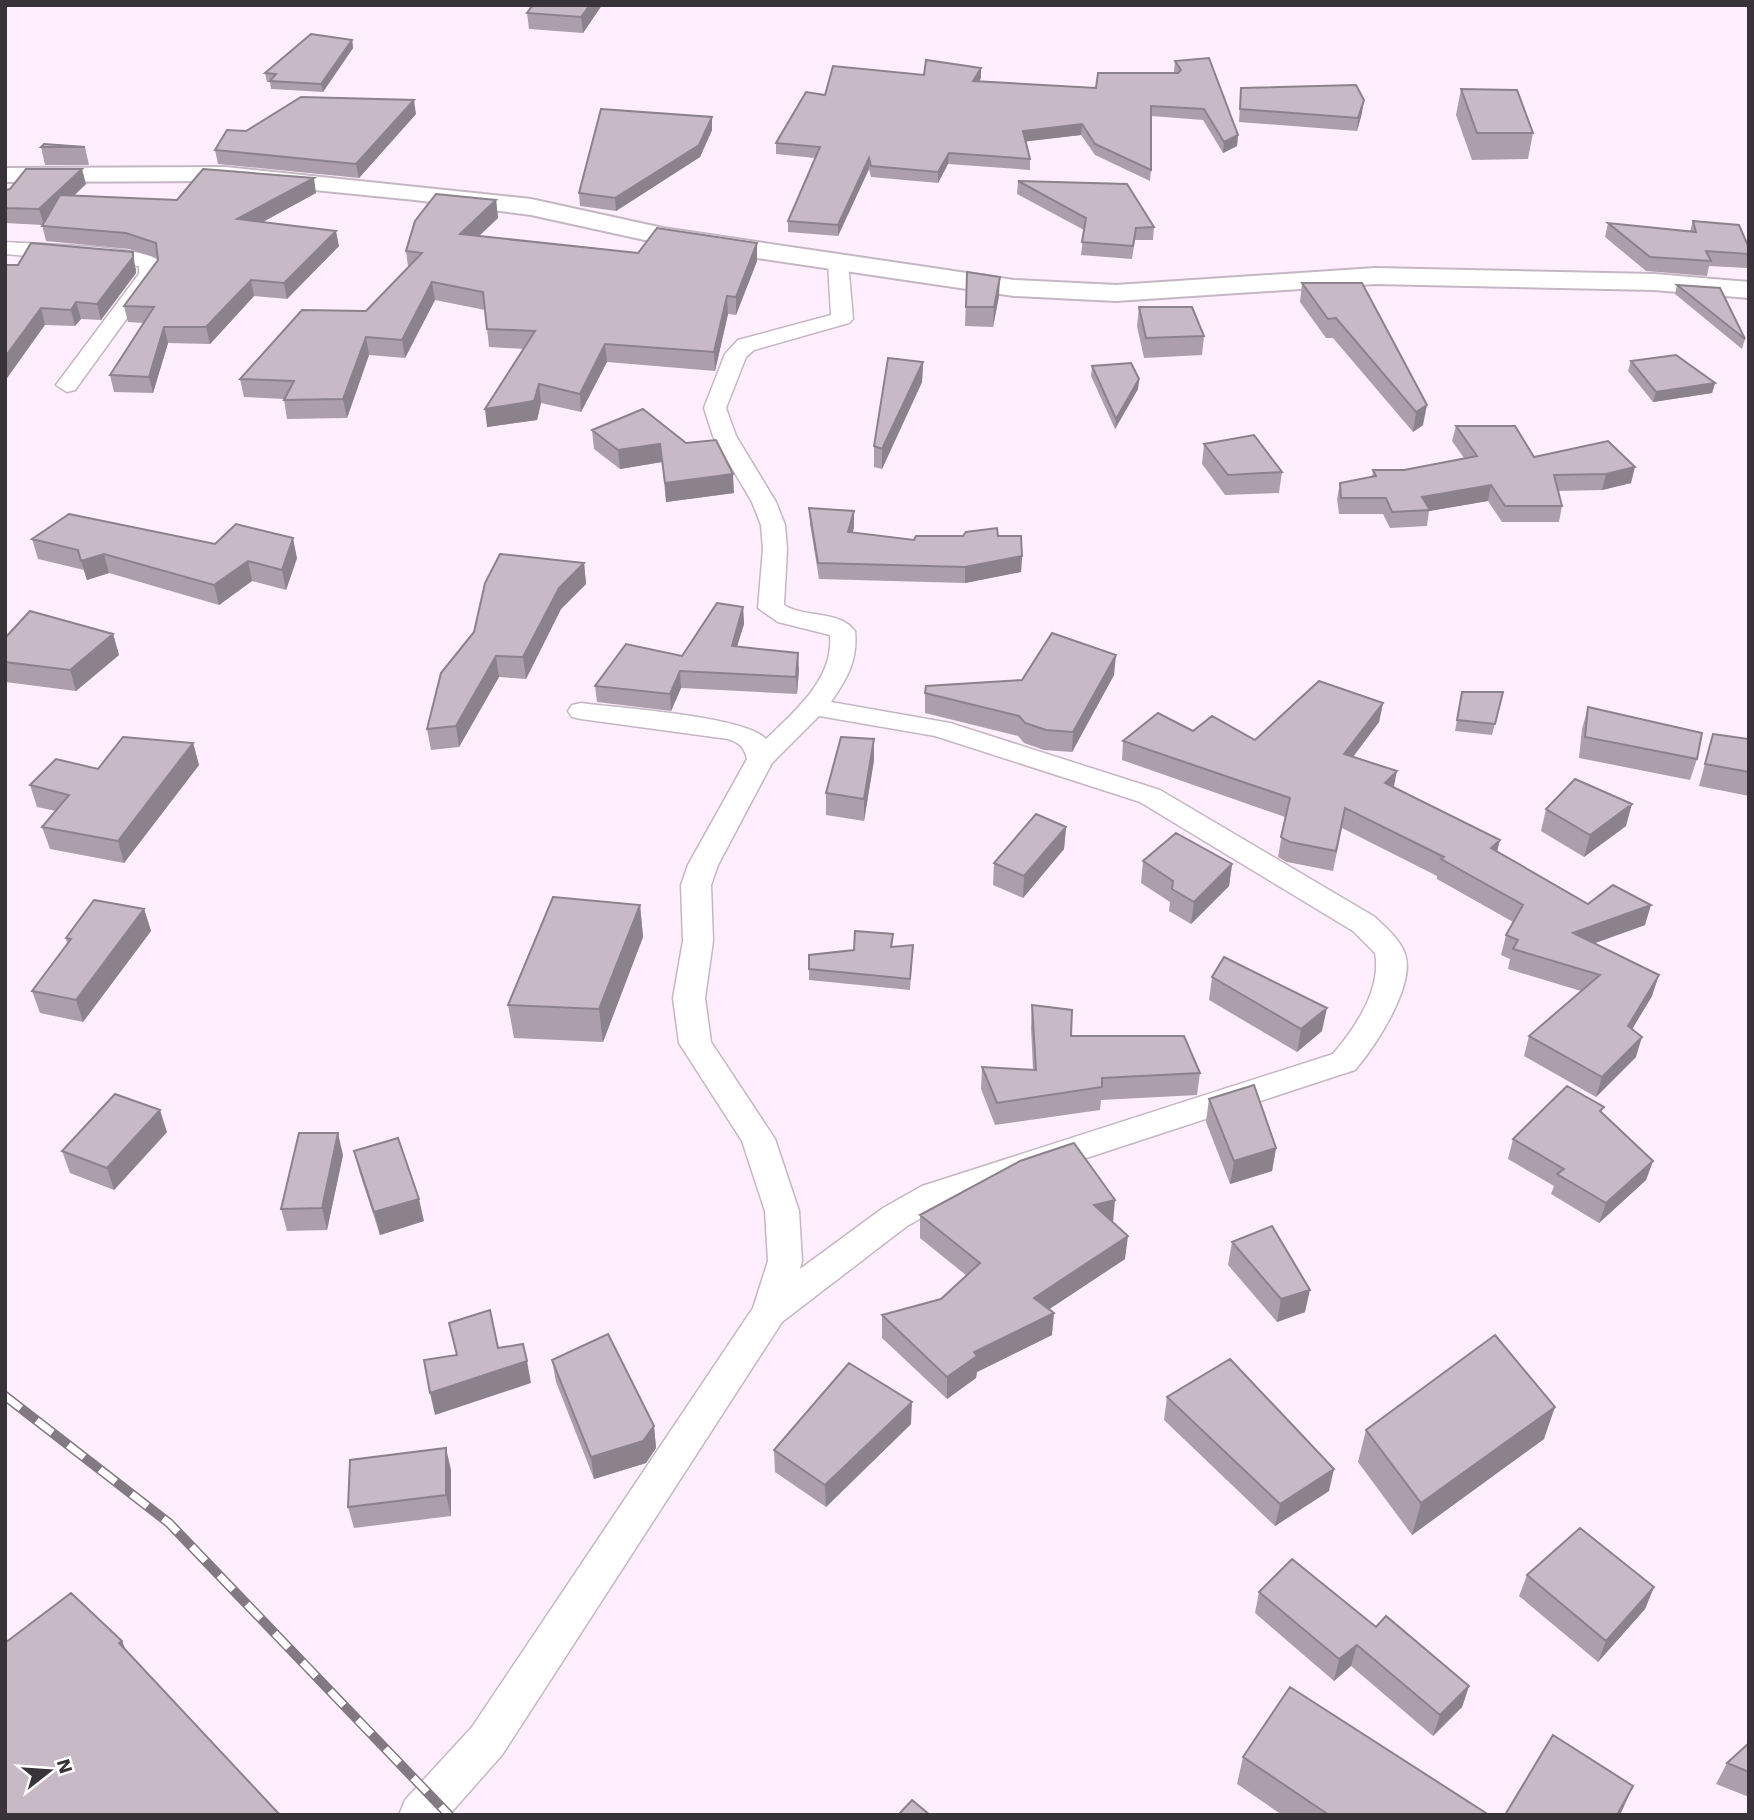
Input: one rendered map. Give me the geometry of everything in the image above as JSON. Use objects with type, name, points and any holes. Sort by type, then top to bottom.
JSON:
[{"type":"street","points":[[14,180],[225,174],[415,193],[531,207],[663,236],[1014,288],[1065,292],[1116,293],[1375,276],[1654,282],[1749,289]]},
{"type":"street","points":[[5,248],[134,258],[149,263],[149,274],[67,386]]},
{"type":"street","points":[[420,1815],[487,1741],[769,1312],[785,1261],[782,1211],[758,1139],[695,1043],[689,998],[698,941],[696,885],[703,865],[761,759],[814,707],[831,684],[846,644],[842,631],[832,625],[782,618],[771,608],[774,548],[771,516],[722,430],[715,408],[736,354],[746,345],[842,319],[838,262]]},
{"type":"street","points":[[769,1312],[895,1217],[934,1195],[1344,1062],[1360,1044],[1394,971],[1391,954],[1364,924],[1150,796],[940,729],[814,707]]},
{"type":"street","points":[[581,711],[731,731],[749,736],[758,746],[761,759]]},
{"type":"building","points":[[533,5],[590,5],[581,17],[527,13]]},
{"type":"building","points":[[311,34],[352,40],[321,84],[270,81],[276,74],[265,73]]},
{"type":"building","points":[[1209,58],[1238,135],[1224,142],[1204,109],[1151,106],[1151,170],[1095,144],[1082,124],[1023,131],[1030,159],[949,153],[938,172],[871,166],[869,158],[838,225],[788,221],[820,147],[776,143],[806,92],[825,95],[833,66],[924,75],[926,60],[981,68],[973,81],[1096,88],[1098,73],[1178,73],[1181,70],[1175,61]]},
{"type":"building","points":[[1356,85],[1364,100],[1358,118],[1240,109],[1241,88]]},
{"type":"building","points":[[1461,89],[1517,90],[1533,133],[1477,133]]},
{"type":"building","points":[[301,97],[414,100],[356,164],[215,150],[227,130],[246,131]]},
{"type":"building","points":[[601,109],[712,117],[699,145],[615,198],[579,193]]},
{"type":"building","points":[[44,144],[85,147],[41,147]]},
{"type":"building","points":[[26,169],[82,169],[39,209],[5,208],[5,190],[10,189]]},
{"type":"building","points":[[203,169],[314,178],[237,219],[336,231],[284,283],[251,280],[206,327],[164,327],[149,377],[110,375],[154,307],[124,306],[158,260],[156,243],[126,233],[42,226],[60,195],[177,200]]},
{"type":"building","points":[[1018,181],[1127,184],[1154,227],[1136,228],[1133,246],[1082,242],[1086,218]]},
{"type":"building","points":[[436,194],[496,200],[460,234],[638,253],[657,228],[757,243],[736,297],[727,296],[714,352],[605,344],[580,394],[539,384],[534,401],[485,409],[535,331],[487,329],[483,292],[432,282],[402,340],[366,337],[343,399],[284,400],[294,381],[240,379],[302,310],[366,311],[422,253],[406,251],[415,221]]},
{"type":"building","points":[[1693,221],[1739,225],[1749,254],[1706,251],[1711,261],[1650,257],[1608,223],[1696,232]]},
{"type":"building","points":[[31,243],[133,252],[133,257],[97,304],[76,302],[71,310],[41,308],[5,357],[5,266],[18,265]]},
{"type":"building","points":[[967,272],[1000,277],[994,307],[966,307]]},
{"type":"building","points":[[1302,283],[1362,283],[1427,405],[1416,412],[1336,318],[1328,319]]},
{"type":"building","points":[[1677,285],[1720,288],[1745,339]]},
{"type":"building","points":[[1139,307],[1192,307],[1204,336],[1146,338]]},
{"type":"building","points":[[1676,355],[1715,383],[1656,392],[1631,361]]},
{"type":"building","points":[[888,358],[923,362],[882,449],[874,446]]},
{"type":"building","points":[[1131,363],[1139,379],[1116,419],[1092,366]]},
{"type":"building","points":[[643,409],[686,443],[716,440],[733,474],[665,483],[660,444],[618,450],[592,430]]},
{"type":"building","points":[[1456,426],[1515,426],[1534,457],[1608,441],[1635,467],[1606,474],[1554,475],[1562,506],[1505,506],[1491,485],[1422,497],[1430,510],[1392,512],[1386,498],[1341,498],[1340,483],[1376,476],[1373,470],[1404,470],[1477,456]]},
{"type":"building","points":[[1254,435],[1282,472],[1228,475],[1204,444]]},
{"type":"building","points":[[809,508],[854,511],[848,532],[914,540],[916,536],[963,536],[966,532],[997,528],[998,536],[1021,536],[1022,556],[965,567],[818,563]]},
{"type":"building","points":[[69,514],[215,544],[236,524],[293,538],[282,570],[248,561],[214,585],[104,554],[81,561],[78,550],[32,539]]},
{"type":"building","points":[[500,554],[584,563],[559,588],[523,657],[496,656],[456,726],[427,729],[441,673],[474,632],[485,583]]},
{"type":"building","points":[[717,603],[743,607],[732,646],[798,653],[796,677],[680,671],[670,694],[595,686],[626,644],[682,656]]},
{"type":"building","points":[[30,611],[113,634],[70,670],[5,662],[5,638]]},
{"type":"building","points":[[1052,633],[1116,655],[1073,732],[1046,730],[1025,723],[1019,716],[925,693],[926,686],[1022,680]]},
{"type":"building","points":[[1319,681],[1383,703],[1344,754],[1397,771],[1385,783],[1500,840],[1491,848],[1588,904],[1613,885],[1651,905],[1573,933],[1659,975],[1628,1026],[1642,1037],[1602,1077],[1529,1036],[1600,975],[1513,949],[1518,940],[1506,935],[1523,905],[1441,859],[1444,857],[1345,808],[1336,851],[1290,842],[1281,837],[1290,798],[1123,741],[1158,713],[1193,731],[1212,716],[1255,740]]},
{"type":"building","points":[[1462,692],[1503,692],[1495,724],[1457,720]]},
{"type":"building","points":[[1588,707],[1702,733],[1697,759],[1585,737]]},
{"type":"building","points":[[1713,734],[1749,739],[1749,772],[1705,764]]},
{"type":"building","points":[[123,737],[193,743],[118,841],[42,827],[69,795],[30,785],[56,759],[98,769]]},
{"type":"building","points":[[841,737],[874,739],[864,799],[826,793]]},
{"type":"building","points":[[1575,779],[1632,804],[1590,835],[1546,809]]},
{"type":"building","points":[[1036,814],[1066,827],[1024,876],[994,863]]},
{"type":"building","points":[[1176,833],[1232,864],[1194,902],[1172,889],[1173,881],[1143,861]]},
{"type":"building","points":[[553,897],[640,905],[599,1009],[508,1005]]},
{"type":"building","points":[[94,900],[144,909],[76,1000],[32,991],[71,939],[66,938]]},
{"type":"building","points":[[855,931],[893,934],[891,947],[913,945],[910,979],[809,969],[809,955],[854,950]]},
{"type":"building","points":[[1224,957],[1327,1008],[1301,1029],[1212,977]]},
{"type":"building","points":[[1032,1005],[1072,1010],[1071,1036],[1184,1036],[1200,1073],[1102,1078],[1102,1087],[997,1103],[982,1067],[1036,1070]]},
{"type":"building","points":[[1254,1085],[1276,1148],[1234,1161],[1209,1099]]},
{"type":"building","points":[[1567,1086],[1604,1107],[1600,1111],[1653,1161],[1606,1203],[1557,1174],[1564,1169],[1513,1139]]},
{"type":"building","points":[[115,1094],[160,1110],[107,1168],[62,1151]]},
{"type":"building","points":[[299,1133],[338,1133],[322,1208],[281,1209]]},
{"type":"building","points":[[398,1138],[419,1199],[374,1212],[354,1151]]},
{"type":"building","points":[[1074,1143],[1115,1200],[1094,1205],[1128,1236],[1034,1298],[1054,1313],[974,1352],[977,1356],[947,1377],[882,1315],[941,1299],[980,1263],[920,1215],[1020,1161]]},
{"type":"building","points":[[1272,1226],[1310,1290],[1281,1299],[1232,1242]]},
{"type":"building","points":[[490,1310],[498,1348],[523,1344],[527,1361],[430,1393],[424,1360],[457,1355],[449,1323]]},
{"type":"building","points":[[608,1334],[654,1426],[643,1441],[591,1457],[552,1360]]},
{"type":"building","points":[[1495,1335],[1555,1407],[1421,1503],[1366,1430]]},
{"type":"building","points":[[1230,1359],[1334,1469],[1280,1504],[1167,1397]]},
{"type":"building","points":[[849,1363],[912,1402],[825,1485],[774,1450]]},
{"type":"building","points":[[446,1448],[446,1495],[348,1507],[350,1460]]},
{"type":"building","points":[[1580,1528],[1654,1587],[1606,1641],[1527,1575]]},
{"type":"building","points":[[1292,1559],[1376,1627],[1386,1616],[1469,1686],[1440,1715],[1357,1645],[1339,1659],[1259,1592]]},
{"type":"building","points":[[71,1593],[122,1641],[119,1643],[280,1815],[5,1815],[5,1643]]},
{"type":"building","points":[[1290,1687],[1489,1815],[1329,1815],[1243,1757]]},
{"type":"building","points":[[1553,1735],[1633,1786],[1617,1815],[1505,1815]]},
{"type":"building","points":[[1749,1743],[1749,1772],[1727,1763]]},
{"type":"building","points":[[912,1800],[930,1815],[898,1815]]},
{"type":"railway","points":[[5,1396],[169,1523],[449,1815]]}]
